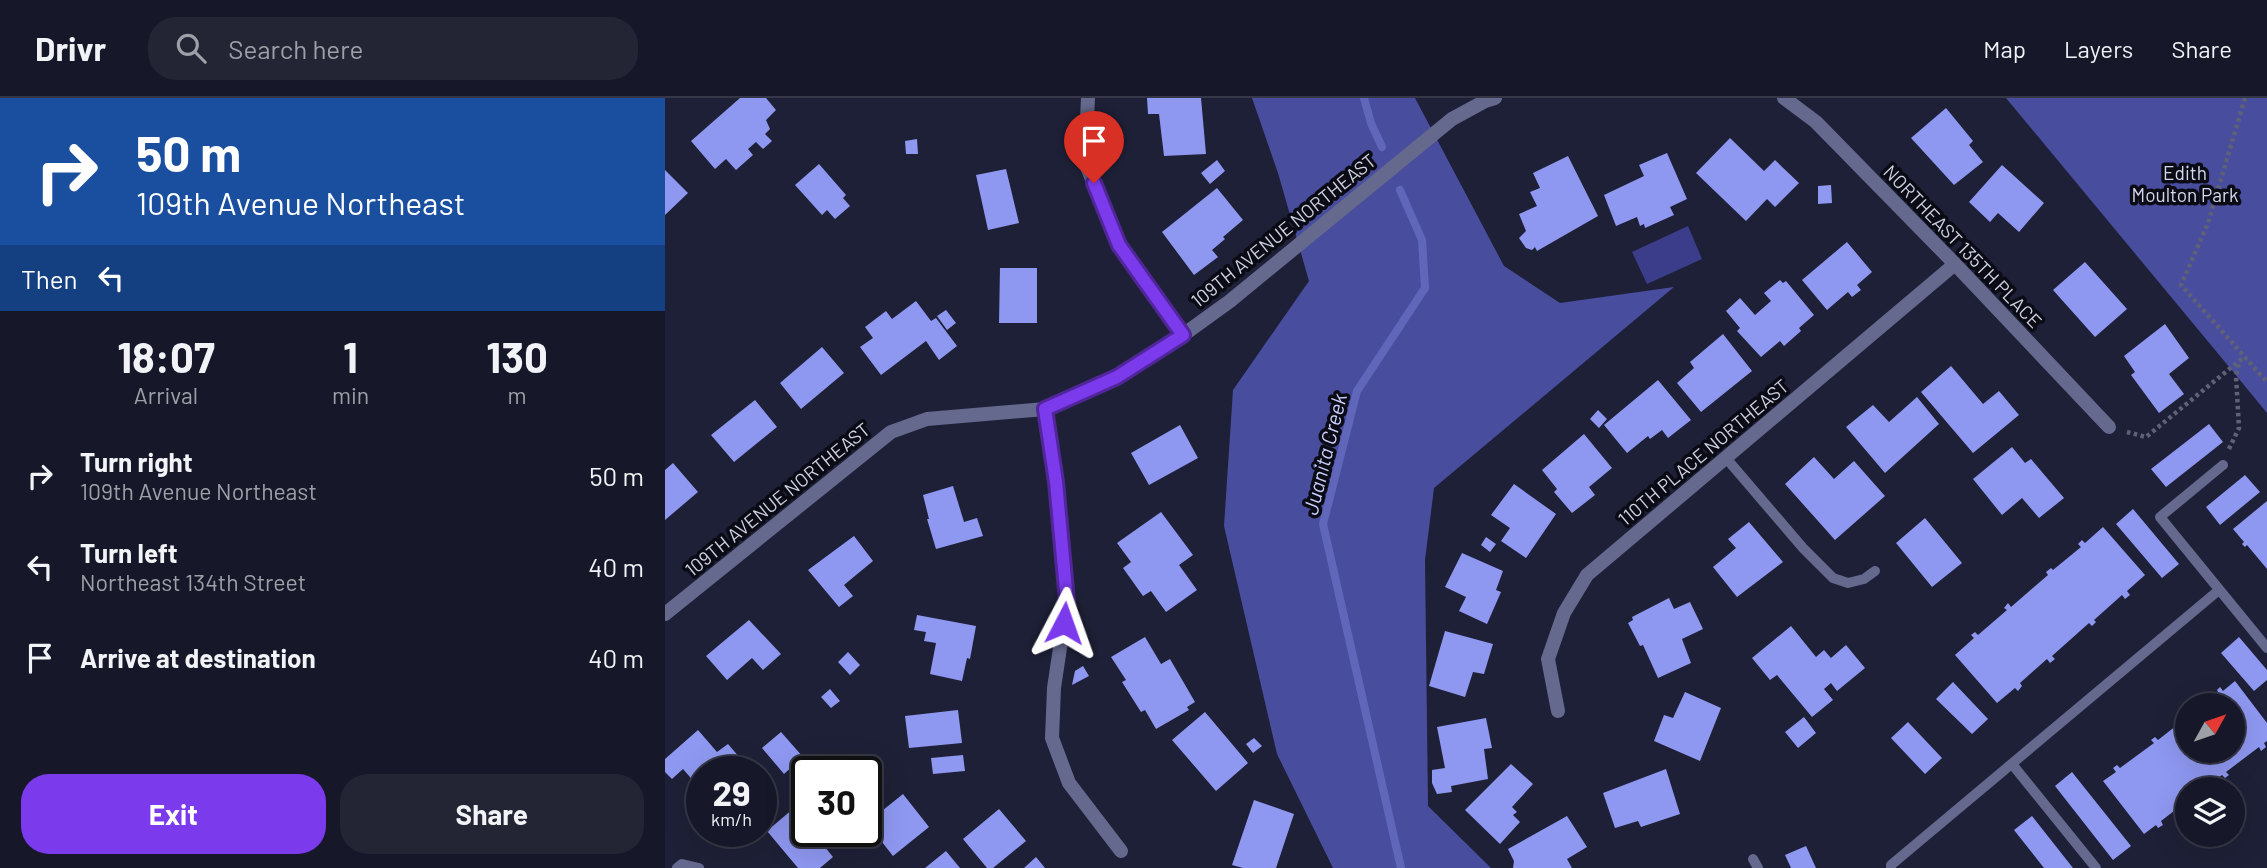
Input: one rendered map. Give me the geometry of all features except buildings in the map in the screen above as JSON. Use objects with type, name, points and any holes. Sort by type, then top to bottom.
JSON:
[{"type":"street","points":[[1088,98],[1085,162],[1119,245],[1183,335]]},
{"type":"street","name":"109TH AVENUE NORTHEAST","points":[[665,614],[891,432],[927,419],[1045,409],[1117,377],[1230,301],[1452,119],[1495,98]]},
{"type":"street","name":"NORTHEAST 135TH PLACE","points":[[1784,98],[1816,122],[2109,427]]},
{"type":"street","name":"110TH PLACE NORTHEAST","points":[[1558,711],[1548,659],[1564,613],[1587,575],[1955,264]]},
{"type":"street","points":[[1045,409],[1056,482],[1067,601],[1053,688],[1052,738],[1069,783],[1121,850]]},
{"type":"lane","points":[[1726,458],[1803,548],[1833,578],[1848,583],[1864,579],[1874,571]]},
{"type":"lane","points":[[2223,465],[2160,517],[2267,648]]},
{"type":"lane","points":[[1891,868],[1891,865],[2219,590]]},
{"type":"lane","points":[[2012,764],[2096,868]]},
{"type":"lane","points":[[677,868],[682,864],[699,868]]},
{"type":"path","points":[[2245,98],[2208,223],[2181,285],[2242,359],[2267,382]]},
{"type":"path","points":[[2109,427],[2146,437],[2206,385],[2242,359]]},
{"type":"path","points":[[2223,465],[2239,428],[2236,376],[2242,359]]},
{"type":"shaded area","points":[[1688,226],[1702,259],[1647,284],[1632,252]]},
{"type":"green space","points":[[1252,98],[1415,98],[1504,266],[1560,303],[1674,287],[1434,488],[1425,560],[1428,806],[1491,868],[1333,868],[1277,754],[1224,526],[1233,390],[1309,281],[1278,173]]},
{"type":"green space","name":"Edith Moulton Park","points":[[2006,98],[2267,98],[2267,413],[2230,368]]},
{"type":"waterway","name":"Juanita Creek","points":[[1364,98],[1382,147]]},
{"type":"waterway","name":"Juanita Creek","points":[[1400,190],[1422,240],[1425,288],[1357,391],[1323,524],[1401,868]]},
{"type":"route","points":[[1064,623],[1067,601],[1056,482],[1045,409],[1117,377],[1183,335],[1119,245],[1094,183]]}]
